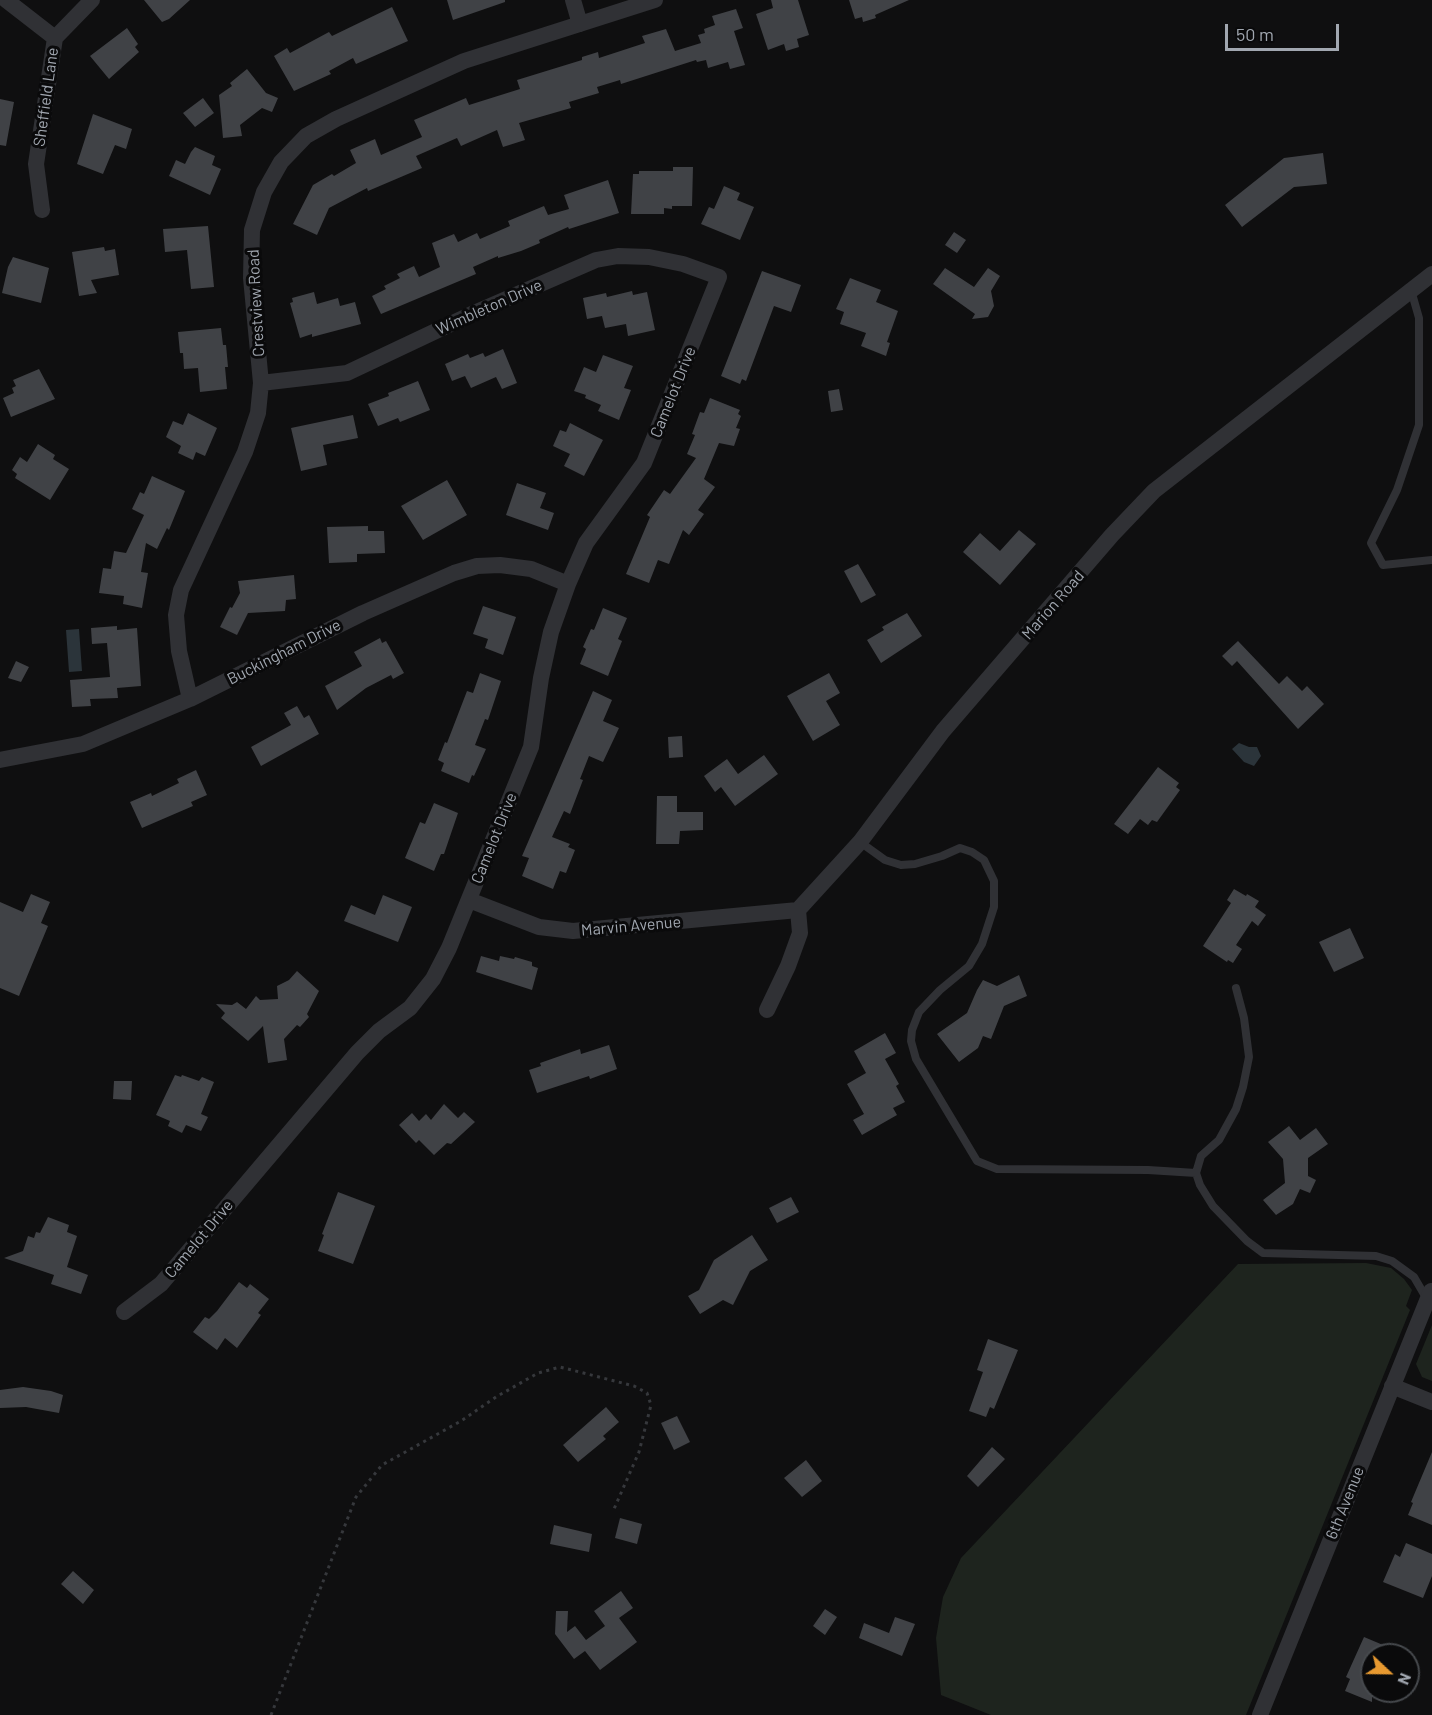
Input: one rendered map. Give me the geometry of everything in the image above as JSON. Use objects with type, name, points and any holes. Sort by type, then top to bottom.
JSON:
[{"type":"street","points":[[6,0],[55,38]]},
{"type":"street","name":"Sheffield Lane","points":[[42,210],[36,164],[55,38],[92,0]]},
{"type":"street","points":[[573,0],[580,24]]},
{"type":"street","name":"Crestview Road","points":[[190,699],[179,651],[176,615],[181,590],[245,452],[258,413],[261,382],[251,278],[252,230],[264,192],[281,162],[306,136],[336,119],[464,61],[655,0]]},
{"type":"street","name":"Wimbleton Drive","points":[[261,382],[347,373],[474,313],[596,260],[618,256],[649,258],[683,264],[719,277]]},
{"type":"street","name":"Marion Road","points":[[798,910],[860,842],[943,731],[1112,535],[1154,491],[1432,274]]},
{"type":"street","name":"Camelot Drive","points":[[124,1312],[161,1284],[357,1053],[379,1031],[410,1008],[439,969],[531,747],[541,678],[551,632],[568,584],[586,543],[644,463],[719,277]]},
{"type":"street","name":"Buckingham Drive","points":[[0,760],[83,744],[190,699],[363,613],[454,573],[477,566],[500,565],[531,570],[568,584]]},
{"type":"street","name":"Marvin Avenue","points":[[469,900],[539,927],[573,931],[798,910]]},
{"type":"street","points":[[767,1010],[788,966],[800,933],[798,910]]},
{"type":"street","name":"6th Avenue","points":[[1260,1715],[1429,1296]]},
{"type":"street","points":[[1392,1386],[1432,1402]]},
{"type":"lane","points":[[1411,290],[1419,318],[1419,425],[1397,490],[1371,543],[1383,566],[1432,560]]},
{"type":"lane","points":[[860,842],[885,860],[901,865],[915,864],[960,848],[984,860],[994,880],[994,907],[982,944],[969,966],[940,990],[919,1012],[912,1030],[911,1041],[916,1059],[977,1161],[997,1169],[1148,1170],[1196,1173]]},
{"type":"lane","points":[[1236,988],[1245,1018],[1249,1057],[1243,1087],[1236,1109],[1219,1140],[1201,1156],[1196,1173],[1200,1185],[1213,1206],[1247,1241],[1263,1253],[1376,1256],[1392,1261],[1414,1277],[1429,1296]]},
{"type":"path","points":[[271,1715],[356,1497],[382,1465],[461,1421],[496,1397],[538,1373],[560,1367],[634,1386],[647,1393],[651,1405],[639,1452],[614,1509]]},
{"type":"shaded area","points":[[79,629],[82,671],[69,672],[66,630]]},
{"type":"shaded area","points":[[1239,743],[1257,747],[1261,756],[1254,766],[1244,762],[1232,749]]},
{"type":"shaded area","points":[[1366,1263],[1391,1268],[1404,1279],[1412,1290],[1406,1306],[1410,1310],[1246,1715],[991,1715],[941,1695],[936,1638],[943,1597],[961,1558],[1238,1264]]},
{"type":"shaded area","points":[[1432,1325],[1432,1381],[1422,1377],[1416,1364]]},
{"type":"building","points":[[144,0],[190,0],[169,19],[162,22]]},
{"type":"building","points":[[447,0],[505,0],[505,2],[453,20]]},
{"type":"building","points":[[771,0],[798,0],[809,35],[797,39],[799,47],[786,51],[784,44],[768,50],[756,14],[773,8]]},
{"type":"building","points":[[849,0],[909,0],[875,15],[876,18],[863,22],[862,17],[855,19]]},
{"type":"building","points":[[392,7],[408,41],[356,64],[353,58],[329,71],[331,74],[294,91],[274,56],[287,48],[290,53],[329,32],[332,36]]},
{"type":"building","points":[[736,9],[743,28],[734,31],[745,65],[730,69],[728,62],[708,68],[706,60],[697,62],[696,60],[621,84],[620,80],[597,87],[599,93],[569,102],[571,108],[519,123],[525,140],[503,147],[497,130],[461,146],[457,138],[416,156],[422,168],[368,191],[367,188],[329,208],[317,235],[293,224],[313,185],[356,163],[350,150],[375,139],[381,155],[422,137],[414,120],[466,98],[469,105],[520,89],[517,80],[582,60],[582,57],[598,52],[599,58],[645,43],[642,36],[666,29],[675,51],[701,43],[698,35],[705,33],[704,29],[715,25],[712,16]]},
{"type":"building","points":[[127,28],[138,44],[135,47],[139,52],[109,79],[90,56]]},
{"type":"building","points":[[247,69],[266,93],[278,98],[272,112],[262,108],[240,125],[242,136],[223,138],[219,95],[232,86],[230,83]]},
{"type":"building","points":[[203,98],[214,113],[195,127],[183,113]]},
{"type":"building","points":[[0,99],[14,102],[6,146],[0,145]]},
{"type":"building","points":[[93,114],[132,129],[126,149],[115,145],[103,174],[77,164]]},
{"type":"building","points":[[195,147],[215,156],[212,165],[221,169],[210,195],[169,176],[176,160],[185,164]]},
{"type":"building","points":[[1323,153],[1327,184],[1294,187],[1242,227],[1225,205],[1284,158]]},
{"type":"building","points":[[673,167],[693,167],[692,206],[664,208],[664,214],[631,214],[633,174],[639,174],[639,171],[673,171]]},
{"type":"building","points":[[608,180],[619,213],[569,229],[568,227],[521,251],[498,258],[498,256],[473,267],[476,274],[381,314],[372,296],[386,289],[384,286],[400,278],[397,274],[414,266],[419,277],[440,267],[432,243],[454,234],[458,242],[477,233],[480,239],[510,226],[508,221],[544,206],[548,215],[569,209],[564,195]]},
{"type":"building","points":[[724,186],[740,193],[737,200],[754,207],[740,240],[701,224],[709,207],[714,209]]},
{"type":"building","points":[[208,226],[214,287],[191,289],[187,250],[165,252],[163,229]]},
{"type":"building","points":[[954,232],[966,240],[957,253],[945,245]]},
{"type":"building","points":[[104,247],[105,251],[115,249],[119,275],[91,280],[97,293],[79,296],[72,252]]},
{"type":"building","points":[[13,257],[49,268],[41,303],[2,293],[8,267]]},
{"type":"building","points":[[945,268],[974,287],[988,268],[1000,276],[991,291],[994,306],[988,317],[972,319],[975,314],[933,284]]},
{"type":"building","points":[[762,271],[801,285],[791,312],[774,306],[746,381],[742,379],[740,384],[721,376]]},
{"type":"building","points":[[850,278],[881,290],[876,302],[898,311],[887,342],[890,343],[886,356],[861,346],[866,333],[840,324],[844,312],[836,309]]},
{"type":"building","points":[[632,291],[633,295],[647,292],[655,330],[628,336],[626,324],[605,328],[602,316],[587,319],[583,298],[606,293],[607,297]]},
{"type":"building","points":[[314,292],[317,304],[338,298],[340,306],[355,302],[361,324],[300,338],[290,303],[293,302],[292,298]]},
{"type":"building","points":[[221,328],[223,345],[226,345],[227,389],[200,392],[198,368],[184,369],[178,332]]},
{"type":"building","points":[[503,349],[517,383],[502,389],[496,377],[471,388],[465,376],[452,381],[445,364],[468,354],[470,358],[483,353],[485,357]]},
{"type":"building","points":[[603,355],[633,366],[624,388],[631,390],[619,420],[598,411],[601,405],[585,398],[586,395],[574,391],[584,367],[596,372]]},
{"type":"building","points":[[39,369],[55,399],[11,417],[3,398],[14,393],[12,388],[16,386],[13,380]]},
{"type":"building","points":[[418,381],[430,410],[400,422],[398,418],[378,426],[368,404]]},
{"type":"building","points":[[839,389],[843,410],[831,412],[828,391]]},
{"type":"building","points":[[710,398],[740,410],[738,414],[741,416],[736,428],[740,429],[734,446],[719,443],[704,479],[715,487],[698,510],[704,514],[689,535],[683,530],[669,564],[658,560],[649,583],[626,574],[650,517],[647,515],[664,490],[670,494],[696,458],[687,454],[695,435],[692,434],[700,412],[704,413]]},
{"type":"building","points":[[188,413],[217,428],[205,456],[196,452],[193,460],[178,453],[181,446],[166,437],[173,421],[183,425]]},
{"type":"building","points":[[353,415],[358,438],[323,445],[327,465],[301,471],[291,428]]},
{"type":"building","points":[[570,423],[603,440],[584,476],[564,466],[570,454],[553,446],[560,430],[566,432]]},
{"type":"building","points":[[38,444],[55,455],[53,459],[69,469],[50,500],[15,478],[17,474],[12,470],[20,457],[27,462]]},
{"type":"building","points":[[152,476],[185,491],[169,530],[167,528],[157,549],[146,543],[141,572],[148,573],[142,608],[123,604],[124,596],[99,593],[103,568],[111,569],[114,551],[126,553],[144,515],[132,509],[140,492],[144,494]]},
{"type":"building","points":[[447,480],[467,515],[423,540],[401,506]]},
{"type":"building","points":[[517,483],[546,493],[540,508],[554,513],[548,530],[506,515]]},
{"type":"building","points":[[368,526],[368,531],[384,531],[385,553],[357,554],[357,562],[329,563],[327,527]]},
{"type":"building","points":[[1019,530],[1036,544],[1000,585],[963,552],[980,533],[1000,551]]},
{"type":"building","points":[[858,564],[876,595],[861,603],[844,571]]},
{"type":"building","points":[[294,575],[296,599],[286,600],[285,611],[248,613],[237,635],[220,627],[240,593],[238,581]]},
{"type":"building","points":[[483,606],[516,617],[503,655],[485,648],[488,639],[473,634]]},
{"type":"building","points":[[603,608],[627,618],[618,639],[622,641],[608,676],[580,664],[586,649],[583,647],[591,629],[594,630]]},
{"type":"building","points":[[907,613],[922,636],[881,663],[867,640],[884,630],[882,627]]},
{"type":"building","points":[[117,626],[117,630],[137,628],[141,686],[117,688],[118,698],[90,699],[91,706],[72,707],[70,680],[110,677],[107,643],[92,644],[91,628]]},
{"type":"building","points":[[380,638],[382,643],[386,641],[404,673],[393,679],[391,675],[366,688],[337,710],[325,686],[362,666],[354,652]]},
{"type":"building","points":[[1238,641],[1279,684],[1287,676],[1302,691],[1307,686],[1324,704],[1298,729],[1237,661],[1232,666],[1222,656]]},
{"type":"building","points":[[16,661],[29,667],[21,682],[8,678]]},
{"type":"building","points":[[480,673],[501,681],[488,720],[485,719],[475,745],[486,749],[469,783],[441,771],[444,763],[438,760],[467,691],[473,693]]},
{"type":"building","points":[[829,673],[840,693],[826,701],[840,725],[813,741],[787,696]]},
{"type":"building","points":[[593,691],[612,700],[603,721],[619,728],[603,762],[589,756],[570,814],[564,811],[552,837],[570,844],[568,847],[575,850],[566,873],[560,871],[553,889],[522,876],[529,858],[522,856]]},
{"type":"building","points":[[297,706],[304,718],[309,715],[319,734],[261,766],[251,747],[291,725],[284,713]]},
{"type":"building","points":[[682,736],[683,757],[669,758],[668,737]]},
{"type":"building","points":[[764,755],[778,774],[735,806],[721,787],[715,792],[704,776],[727,759],[738,774]]},
{"type":"building","points":[[1158,767],[1179,783],[1176,787],[1180,790],[1157,822],[1152,820],[1148,825],[1140,819],[1128,834],[1114,824]]},
{"type":"building","points":[[196,770],[207,795],[191,802],[193,806],[142,828],[130,802],[151,793],[152,796],[179,783],[177,779]]},
{"type":"building","points":[[657,796],[677,796],[677,812],[703,812],[703,830],[680,831],[679,844],[656,844]]},
{"type":"building","points":[[434,803],[458,813],[444,854],[441,854],[434,871],[405,858],[420,822],[425,824]]},
{"type":"building","points":[[1234,889],[1259,901],[1255,907],[1266,915],[1258,926],[1252,921],[1236,945],[1242,949],[1233,963],[1228,960],[1227,962],[1203,946],[1231,903],[1227,900]]},
{"type":"building","points":[[31,894],[50,902],[41,923],[48,926],[19,996],[0,988],[0,902],[23,912]]},
{"type":"building","points":[[383,895],[412,907],[398,942],[344,921],[351,905],[375,915]]},
{"type":"building","points":[[1350,928],[1364,958],[1334,972],[1319,942]]},
{"type":"building","points":[[481,956],[499,961],[500,956],[514,959],[515,957],[532,962],[532,966],[538,968],[532,990],[476,972]]},
{"type":"building","points":[[297,971],[319,991],[307,1014],[309,1017],[300,1027],[297,1025],[284,1039],[287,1060],[268,1063],[263,1026],[248,1041],[221,1018],[225,1013],[216,1004],[232,1005],[237,1002],[246,1009],[256,996],[260,1000],[278,999],[277,986],[289,980]]},
{"type":"building","points":[[1019,975],[1027,996],[1004,1006],[991,1039],[983,1036],[978,1048],[959,1062],[937,1034],[967,1013],[983,980],[997,986]]},
{"type":"building","points":[[885,1033],[896,1053],[885,1059],[899,1084],[896,1086],[905,1102],[893,1108],[897,1115],[862,1135],[853,1120],[864,1114],[847,1084],[866,1073],[854,1051]]},
{"type":"building","points":[[609,1045],[617,1069],[590,1079],[589,1076],[537,1093],[529,1070],[541,1066],[540,1063],[580,1049],[581,1054]]},
{"type":"building","points":[[175,1075],[199,1081],[202,1077],[214,1082],[201,1114],[208,1117],[201,1131],[186,1125],[182,1133],[168,1126],[170,1121],[156,1115]]},
{"type":"building","points":[[114,1081],[132,1081],[131,1100],[113,1099]]},
{"type":"building","points":[[444,1104],[458,1118],[464,1112],[475,1122],[451,1144],[447,1143],[434,1155],[419,1140],[416,1143],[399,1125],[412,1113],[419,1121],[426,1114],[431,1120]]},
{"type":"building","points":[[1289,1126],[1300,1140],[1316,1128],[1328,1144],[1308,1158],[1308,1176],[1316,1180],[1310,1193],[1300,1189],[1293,1204],[1276,1215],[1263,1200],[1285,1183],[1283,1159],[1268,1142]]},
{"type":"building","points":[[338,1192],[375,1206],[353,1264],[318,1251]]},
{"type":"building","points":[[791,1197],[799,1212],[777,1223],[769,1208]]},
{"type":"building","points":[[48,1217],[69,1225],[67,1232],[77,1236],[67,1267],[88,1275],[81,1294],[51,1284],[54,1275],[4,1258],[23,1251],[28,1236],[34,1238],[36,1232],[40,1233]]},
{"type":"building","points":[[752,1235],[768,1260],[750,1271],[733,1305],[723,1300],[700,1314],[688,1296],[699,1290],[714,1260]]},
{"type":"building","points":[[239,1282],[247,1288],[250,1284],[269,1299],[258,1313],[261,1315],[237,1348],[225,1338],[217,1350],[193,1332],[205,1317],[209,1319],[217,1311]]},
{"type":"building","points":[[988,1339],[1018,1350],[994,1409],[990,1407],[986,1417],[969,1411],[983,1372],[977,1370]]},
{"type":"building","points":[[23,1387],[63,1395],[59,1413],[26,1407],[0,1408],[0,1390]]},
{"type":"building","points":[[606,1407],[619,1422],[603,1436],[606,1439],[578,1462],[563,1445]]},
{"type":"building","points":[[677,1416],[690,1442],[674,1450],[661,1423]]},
{"type":"building","points":[[992,1447],[1005,1459],[978,1487],[967,1476]]},
{"type":"building","points":[[1432,1452],[1432,1525],[1408,1515],[1413,1503],[1411,1502]]},
{"type":"building","points":[[806,1460],[822,1481],[802,1497],[784,1478]]},
{"type":"building","points":[[620,1518],[642,1524],[637,1544],[615,1538]]},
{"type":"building","points":[[554,1525],[592,1534],[589,1552],[550,1544]]},
{"type":"building","points":[[1406,1543],[1432,1554],[1432,1576],[1423,1598],[1383,1582],[1395,1554],[1400,1557]]},
{"type":"building","points":[[73,1571],[94,1590],[83,1604],[61,1584]]},
{"type":"building","points":[[621,1591],[633,1608],[619,1618],[637,1642],[600,1670],[585,1651],[574,1659],[555,1634],[556,1611],[568,1611],[567,1632],[575,1626],[586,1640],[605,1626],[594,1611]]},
{"type":"building","points":[[825,1609],[837,1617],[825,1635],[813,1626]]},
{"type":"building","points":[[895,1617],[915,1624],[902,1656],[859,1638],[864,1623],[889,1633]]},
{"type":"building","points":[[1364,1637],[1378,1643],[1361,1643]]},
{"type":"building","points":[[1360,1646],[1360,1697],[1345,1691],[1350,1679],[1346,1677]]}]
